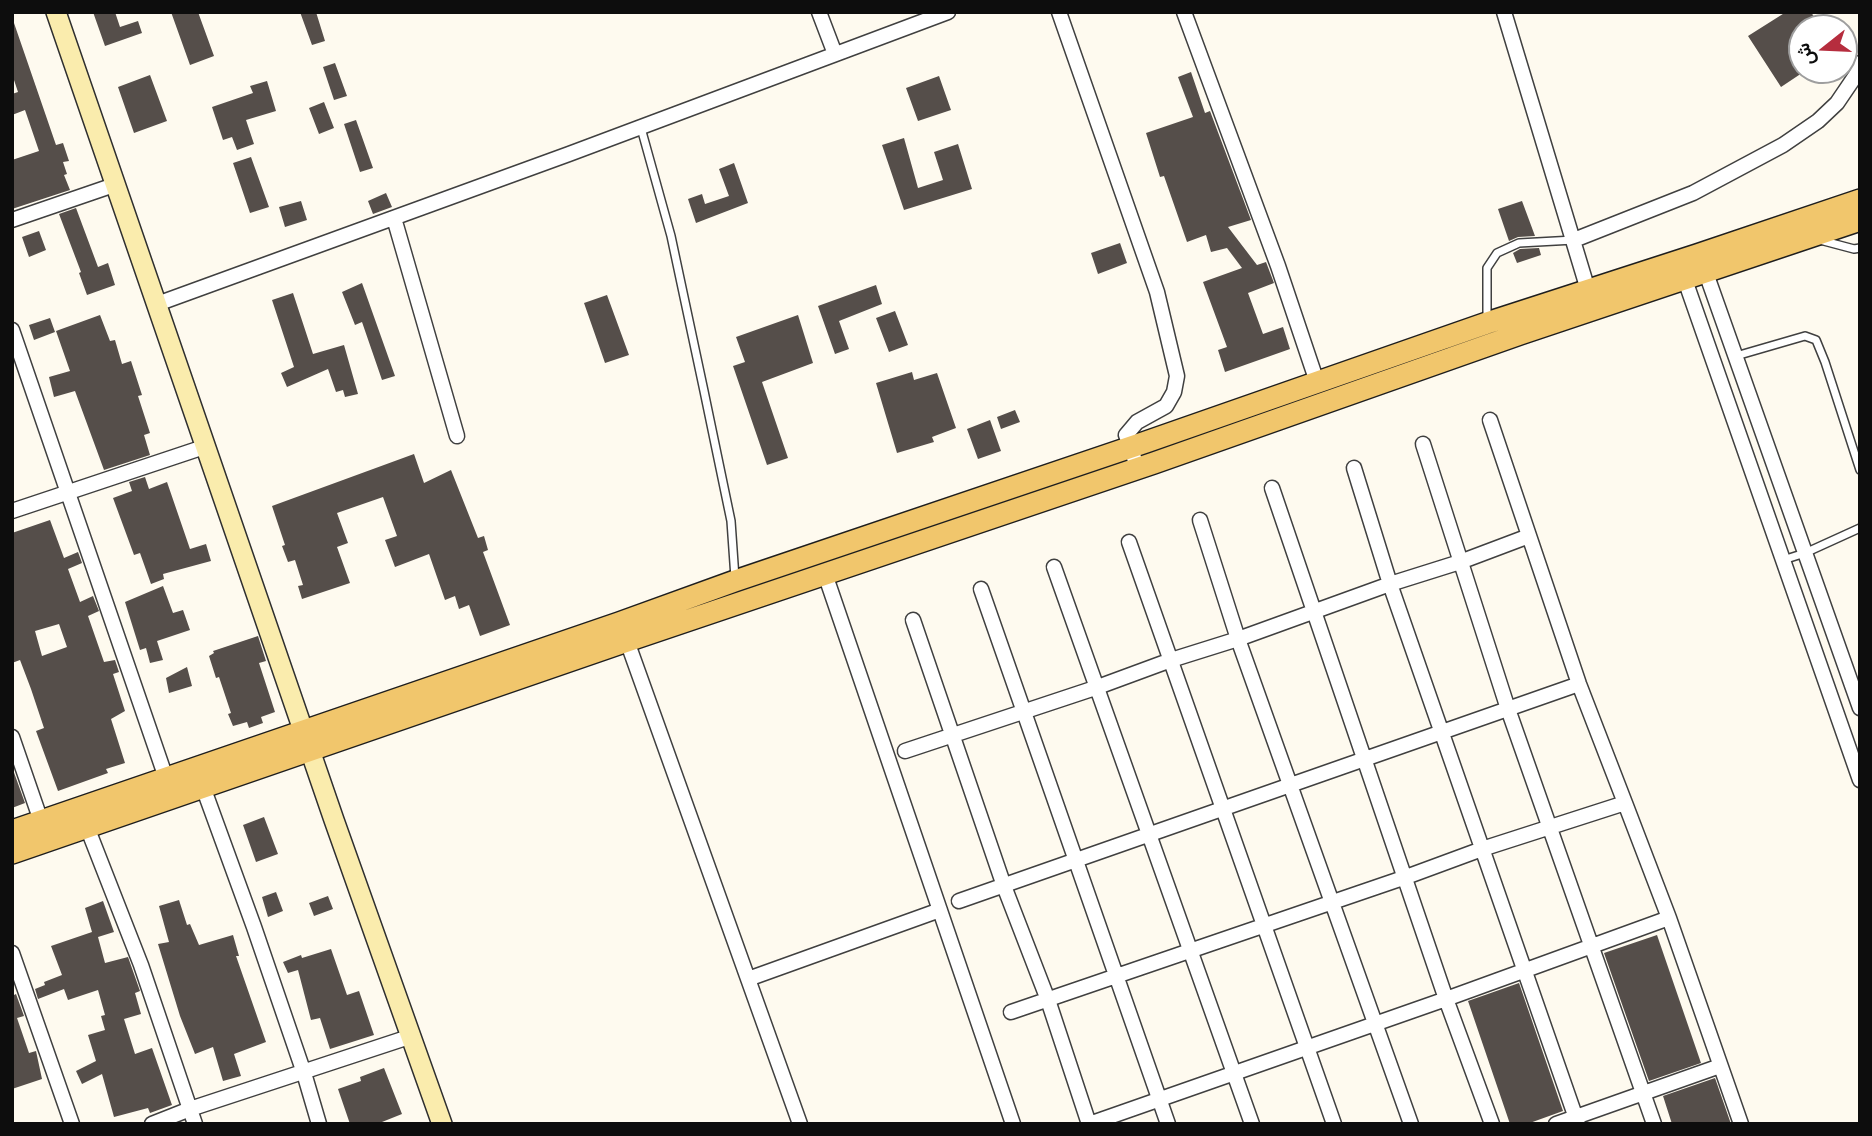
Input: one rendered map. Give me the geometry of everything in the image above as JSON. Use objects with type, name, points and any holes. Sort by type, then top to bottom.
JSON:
[{"type":"main road","points":[[12,853],[203,787],[307,741],[735,581],[830,551],[1487,323],[1860,200]]},
{"type":"main road","points":[[12,831],[166,778],[307,741],[627,641],[1138,469],[1520,334],[1860,220]]},
{"type":"street","points":[[56,12],[442,1124]]},
{"type":"street","points":[[819,12],[835,54]]},
{"type":"street","points":[[158,304],[641,128],[948,12]]},
{"type":"street","points":[[1059,12],[1157,292],[1177,376],[1174,392],[1166,406],[1129,429],[1126,435],[1138,469]]},
{"type":"street","points":[[1184,12],[1258,209],[1317,382]]},
{"type":"street","points":[[1504,12],[1588,290]]},
{"type":"street","points":[[1574,240],[1693,193],[1783,145],[1818,121],[1837,103],[1856,75],[1860,63]]},
{"type":"street","points":[[12,220],[117,184]]},
{"type":"street","points":[[394,218],[457,436]]},
{"type":"street","points":[[1706,273],[1860,708]]},
{"type":"street","points":[[1685,280],[1860,780]]},
{"type":"street","points":[[12,330],[166,778]]},
{"type":"street","points":[[1490,420],[1579,684],[1669,918],[1741,1124]]},
{"type":"street","points":[[1423,444],[1508,709],[1654,1124]]},
{"type":"street","points":[[12,511],[207,446]]},
{"type":"street","points":[[1354,468],[1390,584],[1577,1120]]},
{"type":"street","points":[[1272,488],[1363,760],[1492,1124]]},
{"type":"street","points":[[1200,520],[1238,639],[1292,783],[1411,1124]]},
{"type":"street","points":[[905,751],[1238,639],[1529,536]]},
{"type":"street","points":[[1129,542],[1334,1124]]},
{"type":"street","points":[[1054,567],[1252,1124]]},
{"type":"street","points":[[825,574],[1013,1124]]},
{"type":"street","points":[[981,589],[1078,860],[1168,1124]]},
{"type":"street","points":[[913,620],[1004,886],[1048,1000],[1089,1124],[1669,918]]},
{"type":"street","points":[[627,641],[800,1124]]},
{"type":"street","points":[[959,901],[1579,684]]},
{"type":"street","points":[[12,737],[41,821]]},
{"type":"street","points":[[203,787],[304,1073],[319,1124]]},
{"type":"street","points":[[1011,1012],[1482,849],[1625,803]]},
{"type":"street","points":[[87,827],[141,965],[195,1124]]},
{"type":"street","points":[[748,979],[940,910]]},
{"type":"street","points":[[12,953],[72,1124]]},
{"type":"street","points":[[152,1124],[412,1036]]},
{"type":"street","points":[[1556,1124],[1577,1120],[1720,1066]]},
{"type":"lane","points":[[641,128],[671,236],[704,390],[731,521],[735,581]]},
{"type":"lane","points":[[1809,237],[1854,249],[1860,248]]},
{"type":"lane","points":[[1487,323],[1487,268],[1497,253],[1519,243],[1574,240]]},
{"type":"lane","points":[[1735,357],[1805,336],[1816,340],[1860,470]]},
{"type":"lane","points":[[1783,560],[1805,554],[1860,528]]},
{"type":"building","points":[[93,12],[115,12],[120,27],[138,21],[142,33],[105,46]]},
{"type":"building","points":[[171,12],[198,12],[214,56],[190,65]]},
{"type":"building","points":[[300,12],[316,12],[325,41],[312,45]]},
{"type":"building","points":[[1786,12],[1812,14],[1788,14],[1788,82],[1781,87],[1748,36]]},
{"type":"building","points":[[14,23],[56,145],[63,143],[69,161],[63,162],[67,174],[64,175],[70,190],[12,209],[12,160],[39,151],[25,110],[12,115],[12,94],[18,92],[12,74]]},
{"type":"building","points":[[335,63],[347,96],[334,100],[323,67]]},
{"type":"building","points":[[1191,72],[1205,113],[1210,111],[1251,220],[1228,227],[1257,265],[1266,262],[1274,283],[1248,293],[1263,334],[1283,327],[1290,349],[1225,372],[1218,350],[1227,347],[1203,282],[1242,268],[1227,248],[1211,252],[1206,235],[1187,242],[1164,176],[1160,177],[1146,133],[1193,117],[1178,77]]},
{"type":"building","points":[[150,75],[167,121],[134,133],[118,87]]},
{"type":"building","points":[[939,76],[951,110],[918,121],[906,88]]},
{"type":"building","points":[[267,81],[276,111],[246,120],[254,144],[237,150],[232,137],[223,140],[212,107],[253,93],[250,86]]},
{"type":"building","points":[[324,102],[334,128],[319,134],[309,108]]},
{"type":"building","points":[[356,120],[373,168],[360,172],[344,124]]},
{"type":"building","points":[[904,138],[918,188],[943,180],[934,152],[958,144],[972,189],[904,210],[882,145]]},
{"type":"building","points":[[251,157],[269,207],[250,213],[233,163]]},
{"type":"building","points":[[734,163],[748,203],[696,223],[688,199],[702,194],[705,204],[729,196],[719,169]]},
{"type":"building","points":[[386,193],[392,207],[373,214],[368,201]]},
{"type":"building","points":[[301,201],[307,220],[285,227],[279,207]]},
{"type":"building","points":[[1522,201],[1535,236],[1518,237],[1509,241],[1498,209]]},
{"type":"building","points":[[76,208],[98,267],[108,263],[115,285],[87,295],[59,214]]},
{"type":"building","points":[[39,231],[46,250],[29,257],[22,237]]},
{"type":"building","points":[[1120,243],[1127,263],[1098,274],[1091,253]]},
{"type":"building","points":[[1539,248],[1541,255],[1517,263],[1513,253],[1520,249]]},
{"type":"building","points":[[362,283],[395,376],[382,380],[362,322],[355,325],[342,292]]},
{"type":"building","points":[[876,285],[882,304],[839,321],[849,349],[835,354],[818,306]]},
{"type":"building","points":[[293,293],[313,354],[344,345],[358,394],[345,397],[343,390],[336,392],[328,369],[287,387],[281,373],[294,367],[272,300]]},
{"type":"building","points":[[607,295],[629,355],[605,363],[584,303]]},
{"type":"building","points":[[895,311],[908,345],[889,352],[876,318]]},
{"type":"building","points":[[100,315],[110,341],[115,340],[122,364],[131,361],[142,395],[138,396],[150,433],[144,435],[150,455],[104,470],[75,391],[54,397],[49,377],[70,371],[56,331]]},
{"type":"building","points":[[798,315],[813,363],[762,382],[788,458],[767,465],[733,366],[745,362],[736,337]]},
{"type":"building","points":[[50,318],[55,332],[34,340],[29,325]]},
{"type":"building","points":[[912,372],[914,380],[937,373],[956,428],[932,437],[934,442],[897,453],[876,383]]},
{"type":"building","points":[[1015,410],[1020,422],[1001,429],[997,417]]},
{"type":"building","points":[[990,420],[1001,451],[978,459],[967,429]]},
{"type":"building","points":[[414,454],[424,483],[451,470],[478,538],[484,536],[488,550],[483,552],[510,625],[480,636],[469,605],[459,609],[455,596],[445,600],[429,554],[395,567],[385,540],[397,536],[383,497],[337,513],[348,543],[337,547],[350,583],[302,599],[298,586],[303,585],[295,560],[288,562],[272,506]]},
{"type":"building","points":[[145,477],[149,489],[167,482],[190,549],[206,544],[211,561],[163,574],[164,579],[151,584],[140,553],[134,555],[113,498],[132,491],[129,482]]},
{"type":"building","points":[[50,520],[64,558],[78,552],[82,563],[68,569],[80,602],[93,596],[99,611],[88,616],[104,662],[115,660],[119,672],[113,674],[125,711],[111,719],[125,763],[106,769],[108,773],[58,791],[36,731],[44,728],[31,689],[20,660],[12,663],[12,533]],"holes":[[[59,624],[67,647],[42,656],[35,631]]]},
{"type":"building","points":[[163,586],[173,613],[183,610],[190,630],[157,641],[163,660],[150,663],[146,648],[140,650],[125,602]]},
{"type":"building","points":[[258,636],[266,661],[259,663],[275,712],[261,717],[263,723],[249,728],[247,722],[233,726],[219,677],[216,678],[209,656],[213,651]]},
{"type":"building","points":[[187,667],[192,686],[169,693],[166,678]]},
{"type":"building","points":[[12,767],[25,803],[12,808]]},
{"type":"building","points":[[264,817],[278,854],[256,862],[243,825]]},
{"type":"building","points":[[276,892],[283,911],[268,917],[262,897]]},
{"type":"building","points":[[328,896],[333,909],[314,916],[309,903]]},
{"type":"building","points":[[179,900],[187,925],[190,924],[199,945],[233,935],[239,956],[236,956],[266,1042],[234,1054],[241,1076],[223,1081],[213,1047],[195,1054],[180,1016],[158,944],[169,942],[159,906]]},
{"type":"building","points":[[103,901],[114,932],[98,937],[105,963],[128,957],[140,991],[135,993],[141,1014],[124,1019],[135,1054],[152,1048],[172,1105],[150,1113],[148,1108],[114,1117],[102,1074],[82,1084],[76,1071],[96,1061],[88,1035],[105,1030],[101,1016],[105,1015],[98,990],[68,1000],[64,989],[38,999],[35,989],[62,975],[51,946],[92,932],[85,908]]},
{"type":"building","points":[[1657,935],[1701,1063],[1649,1081],[1604,953]]},
{"type":"building","points":[[331,949],[347,995],[359,991],[374,1035],[330,1049],[320,1018],[311,1020],[298,970],[288,973],[283,962]]},
{"type":"building","points":[[1519,983],[1563,1111],[1527,1124],[1510,1124],[1468,1001]]},
{"type":"building","points":[[16,994],[24,1016],[17,1018],[29,1053],[36,1051],[42,1079],[12,1089],[12,996]]},
{"type":"building","points":[[384,1068],[402,1114],[377,1124],[350,1124],[338,1089],[361,1081],[360,1077]]},
{"type":"building","points":[[1715,1078],[1731,1124],[1672,1124],[1663,1096]]}]
